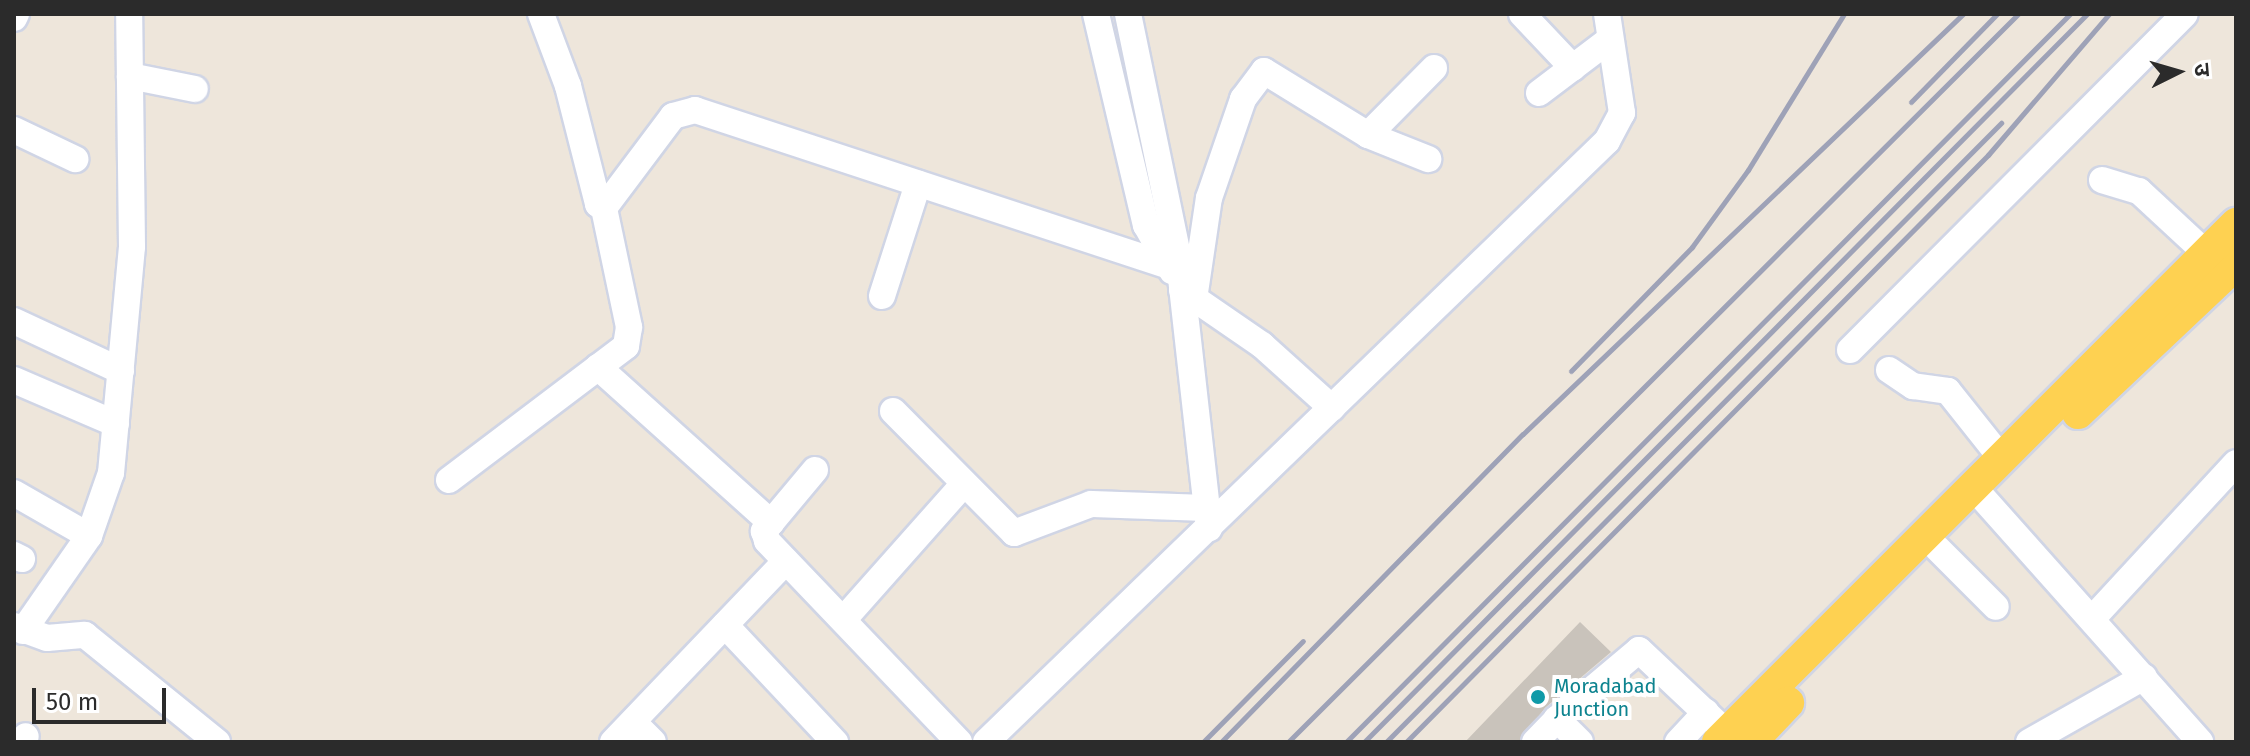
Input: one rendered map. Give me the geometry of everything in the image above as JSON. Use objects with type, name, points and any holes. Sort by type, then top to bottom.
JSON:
[{"type":"main road","points":[[1726,732],[1979,495],[2221,259],[2236,224]]},
{"type":"main road","points":[[1726,732],[1937,548],[1979,495],[2002,459],[2221,259]]},
{"type":"street","points":[[129,14],[132,247],[111,473],[89,536],[18,629],[47,638],[76,634],[92,639],[217,742]]},
{"type":"street","points":[[449,480],[626,346],[629,336],[604,208],[598,204],[568,86],[541,14]]},
{"type":"street","points":[[1096,14],[1146,225],[1179,282]]},
{"type":"street","points":[[1128,14],[1179,260],[1179,282],[1208,518]]},
{"type":"street","points":[[1522,14],[1573,68]]},
{"type":"street","points":[[1850,350],[2185,14]]},
{"type":"street","points":[[1539,93],[1573,68],[1608,27]]},
{"type":"street","points":[[986,742],[1208,518],[1332,408],[1607,141],[1622,113],[1608,27]]},
{"type":"street","points":[[1368,135],[1434,68]]},
{"type":"street","points":[[1179,282],[1243,99],[1262,72],[1299,97],[1326,105],[1368,135],[1428,159]]},
{"type":"street","points":[[130,76],[195,89]]},
{"type":"street","points":[[604,208],[613,203],[673,116],[684,110],[710,114],[918,184],[1179,282],[1271,352],[1332,408]]},
{"type":"street","points":[[14,130],[75,159]]},
{"type":"street","points":[[2102,180],[2139,191],[2221,259]]},
{"type":"street","points":[[882,296],[918,184]]},
{"type":"street","points":[[14,321],[121,371]]},
{"type":"street","points":[[598,367],[771,523]]},
{"type":"street","points":[[1889,370],[1913,386],[1948,391],[2002,459]]},
{"type":"street","points":[[14,380],[116,424]]},
{"type":"street","points":[[893,411],[963,485],[1014,533],[1091,504],[1208,518]]},
{"type":"street","points":[[2092,619],[2236,463]]},
{"type":"street","points":[[815,470],[764,531],[767,541],[959,742]]},
{"type":"street","points":[[843,620],[963,485]]},
{"type":"street","points":[[14,493],[89,536]]},
{"type":"street","points":[[1979,495],[2200,742]]},
{"type":"street","points":[[1937,548],[1996,607]]},
{"type":"street","points":[[613,742],[786,561]]},
{"type":"street","points":[[725,625],[835,742]]},
{"type":"street","points":[[1535,742],[1557,719],[1639,650],[1726,732]]},
{"type":"street","points":[[2029,742],[2144,677]]},
{"type":"street","points":[[1557,719],[1580,742]]},
{"type":"street","points":[[633,722],[653,742]]},
{"type":"street","points":[[1678,742],[1726,732]]},
{"type":"building","name":"Moradabad Junction","points":[[1580,622],[1611,652],[1545,708],[1519,742],[1465,742]]},
{"type":"railway","points":[[1571,371],[1692,247],[1748,170],[1844,14]]},
{"type":"railway","points":[[1221,742],[1523,434],[1963,14]]},
{"type":"railway","points":[[1911,102],[1997,14]]},
{"type":"railway","points":[[1288,742],[2018,14]]},
{"type":"railway","points":[[1346,742],[2070,14]]},
{"type":"railway","points":[[1364,742],[2087,14]]},
{"type":"railway","points":[[1406,742],[1988,155],[2109,14]]},
{"type":"railway","points":[[1386,742],[2001,123]]},
{"type":"railway","points":[[1203,742],[1303,641]]},
{"type":"place","name":"Moradabad Junction","points":[[1538,697]]}]
